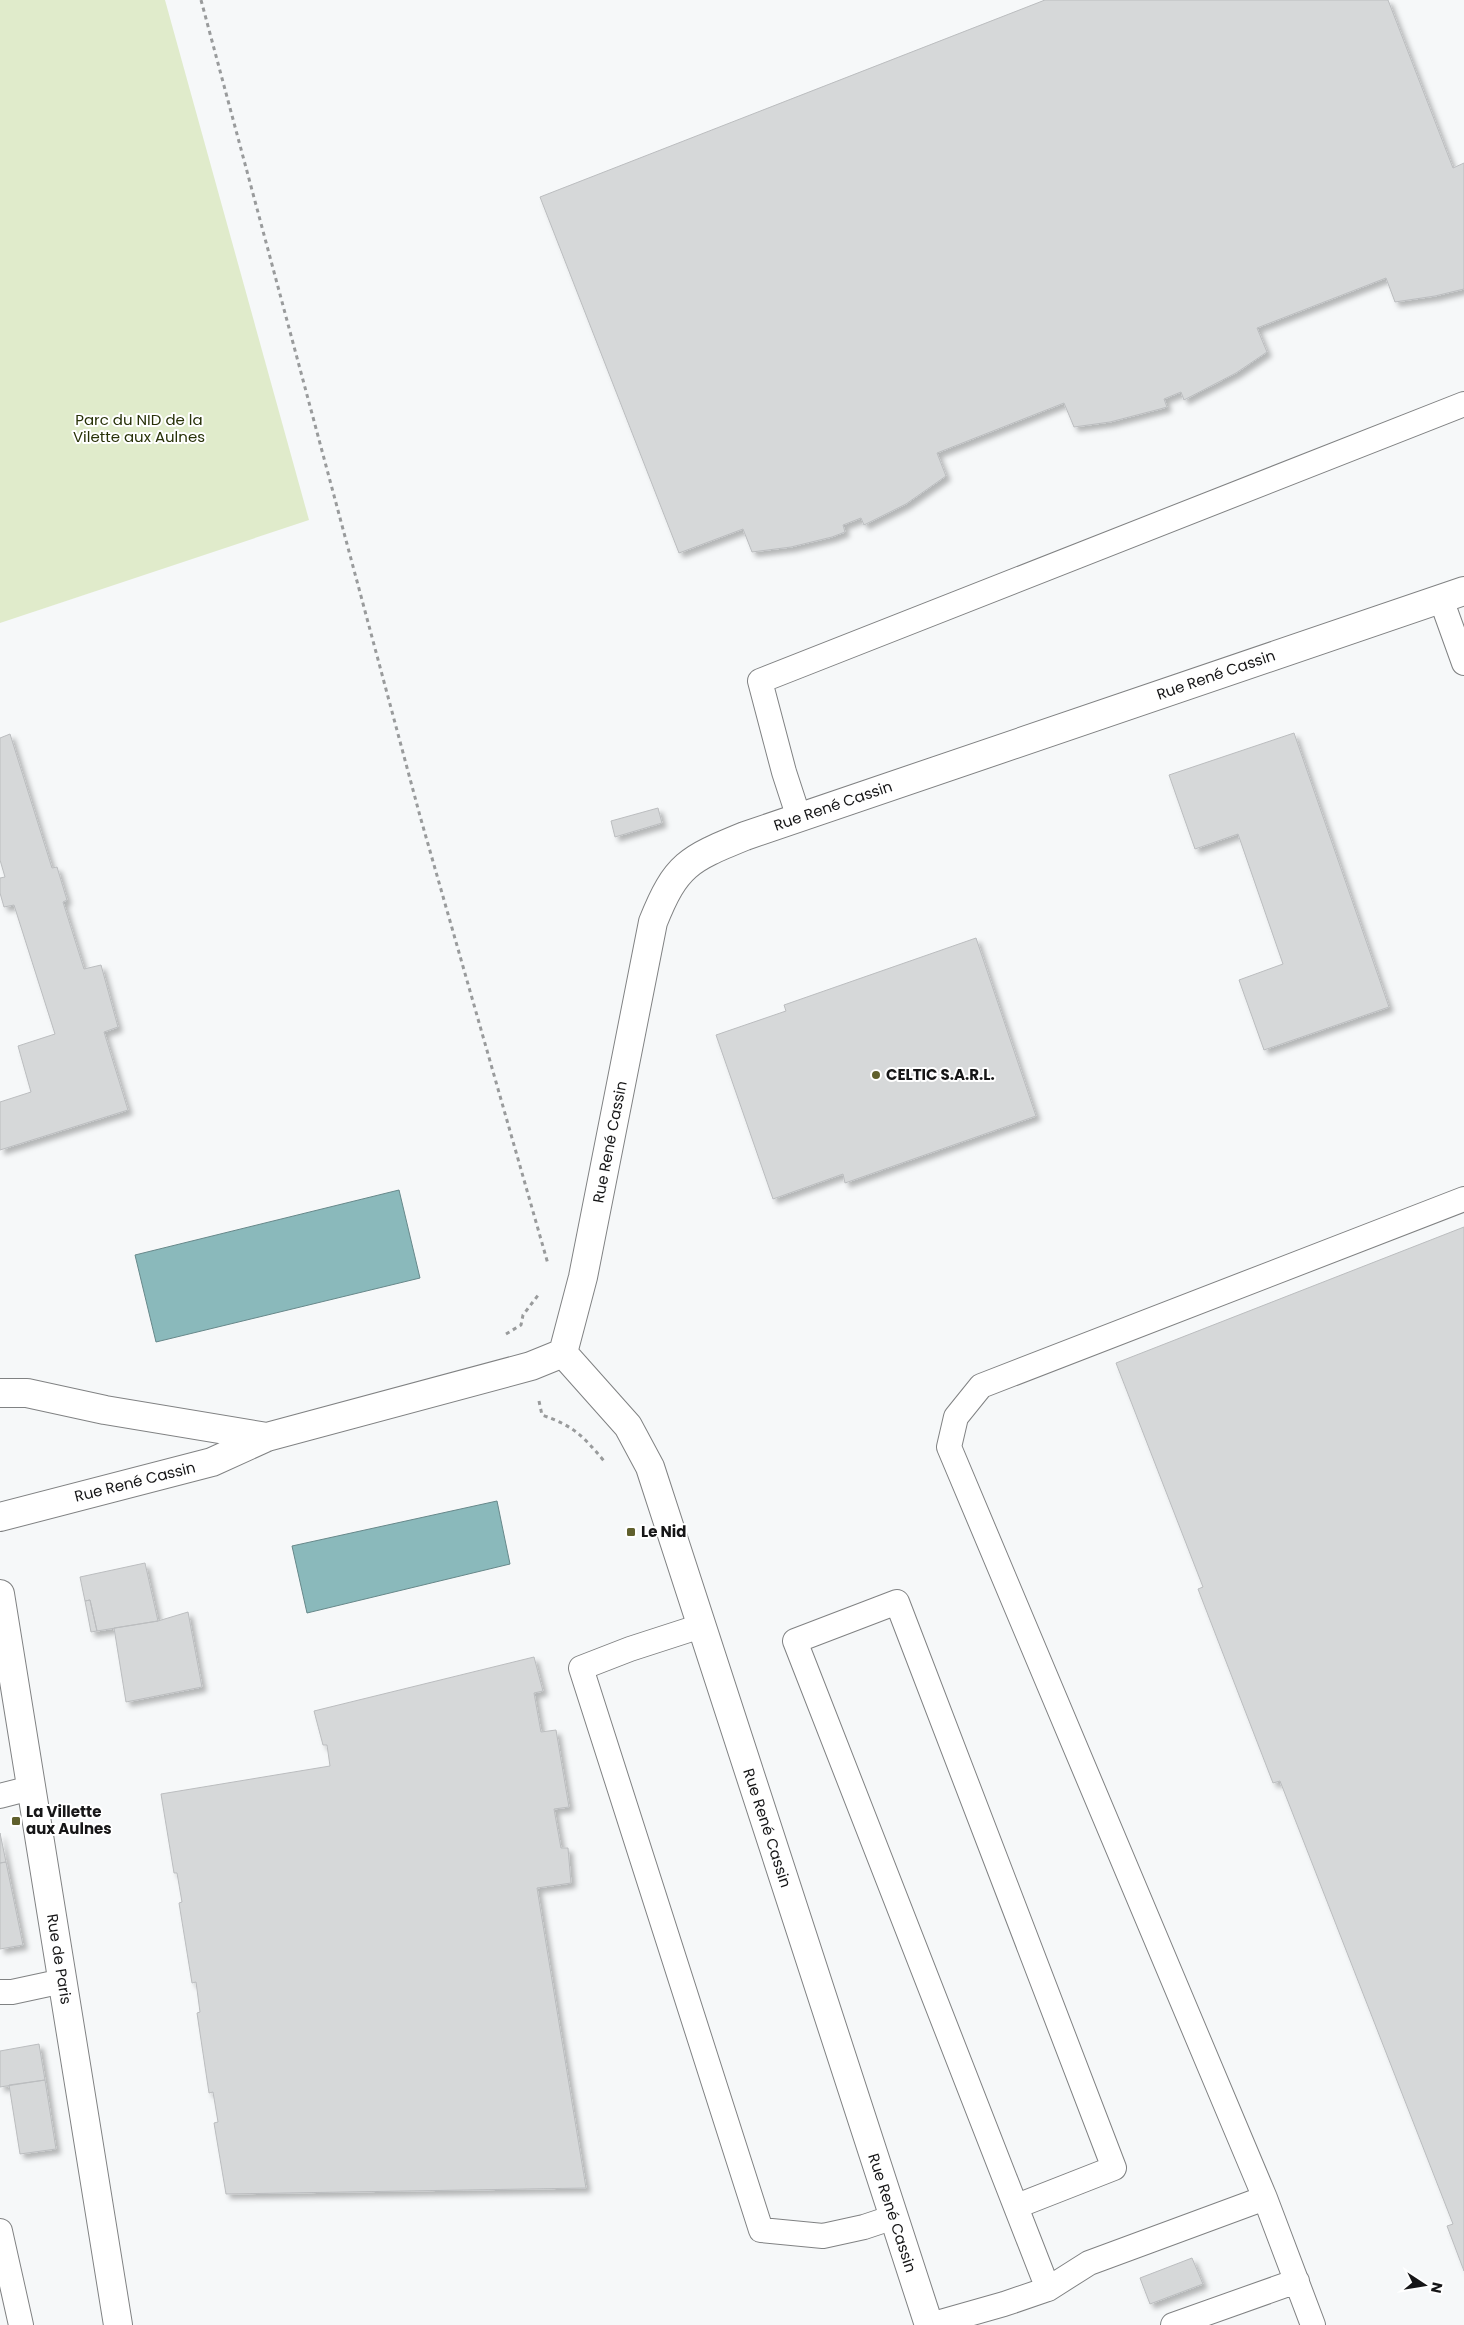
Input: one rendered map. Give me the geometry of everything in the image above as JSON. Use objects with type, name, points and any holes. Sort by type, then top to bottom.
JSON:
[{"type":"street","name":"Rue René Cassin","points":[[563,1353],[583,1277],[653,922],[665,892],[680,871],[701,854],[798,818],[1452,595]]},
{"type":"street","name":"Rue René Cassin","points":[[0,1517],[212,1462],[267,1438],[522,1368],[563,1353]]},
{"type":"street","name":"Rue René Cassin","points":[[563,1353],[628,1426],[650,1467],[929,2325]]},
{"type":"street","name":"Rue René Cassin","points":[[0,1393],[27,1393],[105,1410],[267,1438]]},
{"type":"street","name":"Rue de Paris","points":[[0,1594],[118,2325]]},
{"type":"lane","points":[[798,818],[760,681],[1464,404]]},
{"type":"lane","points":[[1452,595],[1464,663]]},
{"type":"lane","points":[[1313,2325],[1265,2198],[949,1446],[956,1417],[981,1386],[1464,1198]]},
{"type":"lane","points":[[1017,2206],[1114,2168],[897,1602],[796,1641],[1048,2289]]},
{"type":"lane","points":[[701,1626],[630,1649],[581,1668],[761,2230],[823,2236],[864,2227],[894,2217]]},
{"type":"lane","points":[[0,1796],[31,1788]]},
{"type":"lane","points":[[0,1992],[12,1992],[63,1981]]},
{"type":"lane","points":[[929,2325],[1004,2304],[1048,2289],[1089,2263],[1265,2198]]},
{"type":"lane","points":[[0,2231],[21,2325]]},
{"type":"lane","points":[[1173,2325],[1297,2281]]},
{"type":"path","points":[[201,0],[420,816],[550,1273]]},
{"type":"path","points":[[522,1368],[521,1325],[523,1315],[543,1287]]},
{"type":"path","points":[[521,1325],[505,1335],[522,1368],[542,1415],[562,1422],[584,1437],[606,1464]]},
{"type":"green space","name":"Parc du NID de la Vilette aux Aulnes","points":[[0,0],[165,0],[309,520],[0,623]]},
{"type":"water","points":[[399,1190],[420,1278],[156,1342],[135,1255]]},
{"type":"water","points":[[497,1501],[510,1564],[307,1613],[292,1546]]},
{"type":"building","points":[[1045,0],[1388,0],[1453,168],[1464,163],[1464,289],[1435,296],[1395,302],[1386,278],[1257,328],[1267,352],[1236,373],[1184,400],[1181,392],[1164,399],[1167,407],[1110,422],[1074,427],[1064,403],[937,453],[946,476],[906,504],[864,525],[861,518],[843,525],[845,532],[832,537],[791,547],[752,552],[743,529],[679,553],[540,197]]},
{"type":"building","points":[[1294,733],[1389,1007],[1264,1050],[1239,980],[1283,964],[1238,834],[1195,849],[1169,775]]},
{"type":"building","points":[[10,734],[52,868],[57,867],[67,900],[63,902],[84,969],[101,965],[118,1027],[104,1032],[128,1110],[0,1150],[0,1102],[31,1092],[18,1046],[55,1034],[14,905],[4,907],[0,893],[0,878],[5,877],[0,860],[0,738]]},
{"type":"building","points":[[658,808],[662,823],[615,837],[611,821]]},
{"type":"building","name":"CELTIC S.A.R.L.","points":[[976,938],[1036,1116],[845,1183],[843,1174],[773,1199],[716,1035],[786,1011],[784,1005]]},
{"type":"building","points":[[1464,1227],[1464,2271],[1447,2226],[1453,2224],[1280,1781],[1273,1783],[1198,1589],[1203,1587],[1116,1363]]},
{"type":"building","points":[[145,1563],[158,1621],[97,1631],[90,1600],[85,1601],[80,1577]]},
{"type":"building","points":[[90,1600],[97,1631],[91,1632],[85,1601]]},
{"type":"building","points":[[188,1612],[202,1687],[126,1702],[114,1628],[158,1621]]},
{"type":"building","points":[[534,1657],[543,1691],[534,1693],[541,1732],[556,1730],[569,1807],[554,1809],[561,1848],[568,1848],[571,1883],[537,1888],[586,2188],[226,2194],[214,2123],[218,2122],[213,2092],[209,2093],[197,2013],[200,2012],[196,1982],[192,1983],[179,1903],[182,1902],[177,1873],[174,1873],[161,1794],[330,1766],[327,1745],[323,1745],[314,1711]]},
{"type":"building","points":[[0,1833],[6,1862],[0,1863]]},
{"type":"building","points":[[6,1862],[23,1945],[0,1949],[0,1863]]},
{"type":"building","points":[[39,2044],[45,2080],[0,2087],[0,2051]]},
{"type":"building","points":[[45,2080],[56,2149],[20,2154],[9,2085]]},
{"type":"building","points":[[1192,2258],[1203,2284],[1150,2304],[1140,2278]]},
{"type":"place","name":"CELTIC S.A.R.L.","points":[[876,1075]]},
{"type":"place","name":"Le Nid","points":[[631,1532]]},
{"type":"place","name":"La Villette aux Aulnes","points":[[16,1821]]}]
